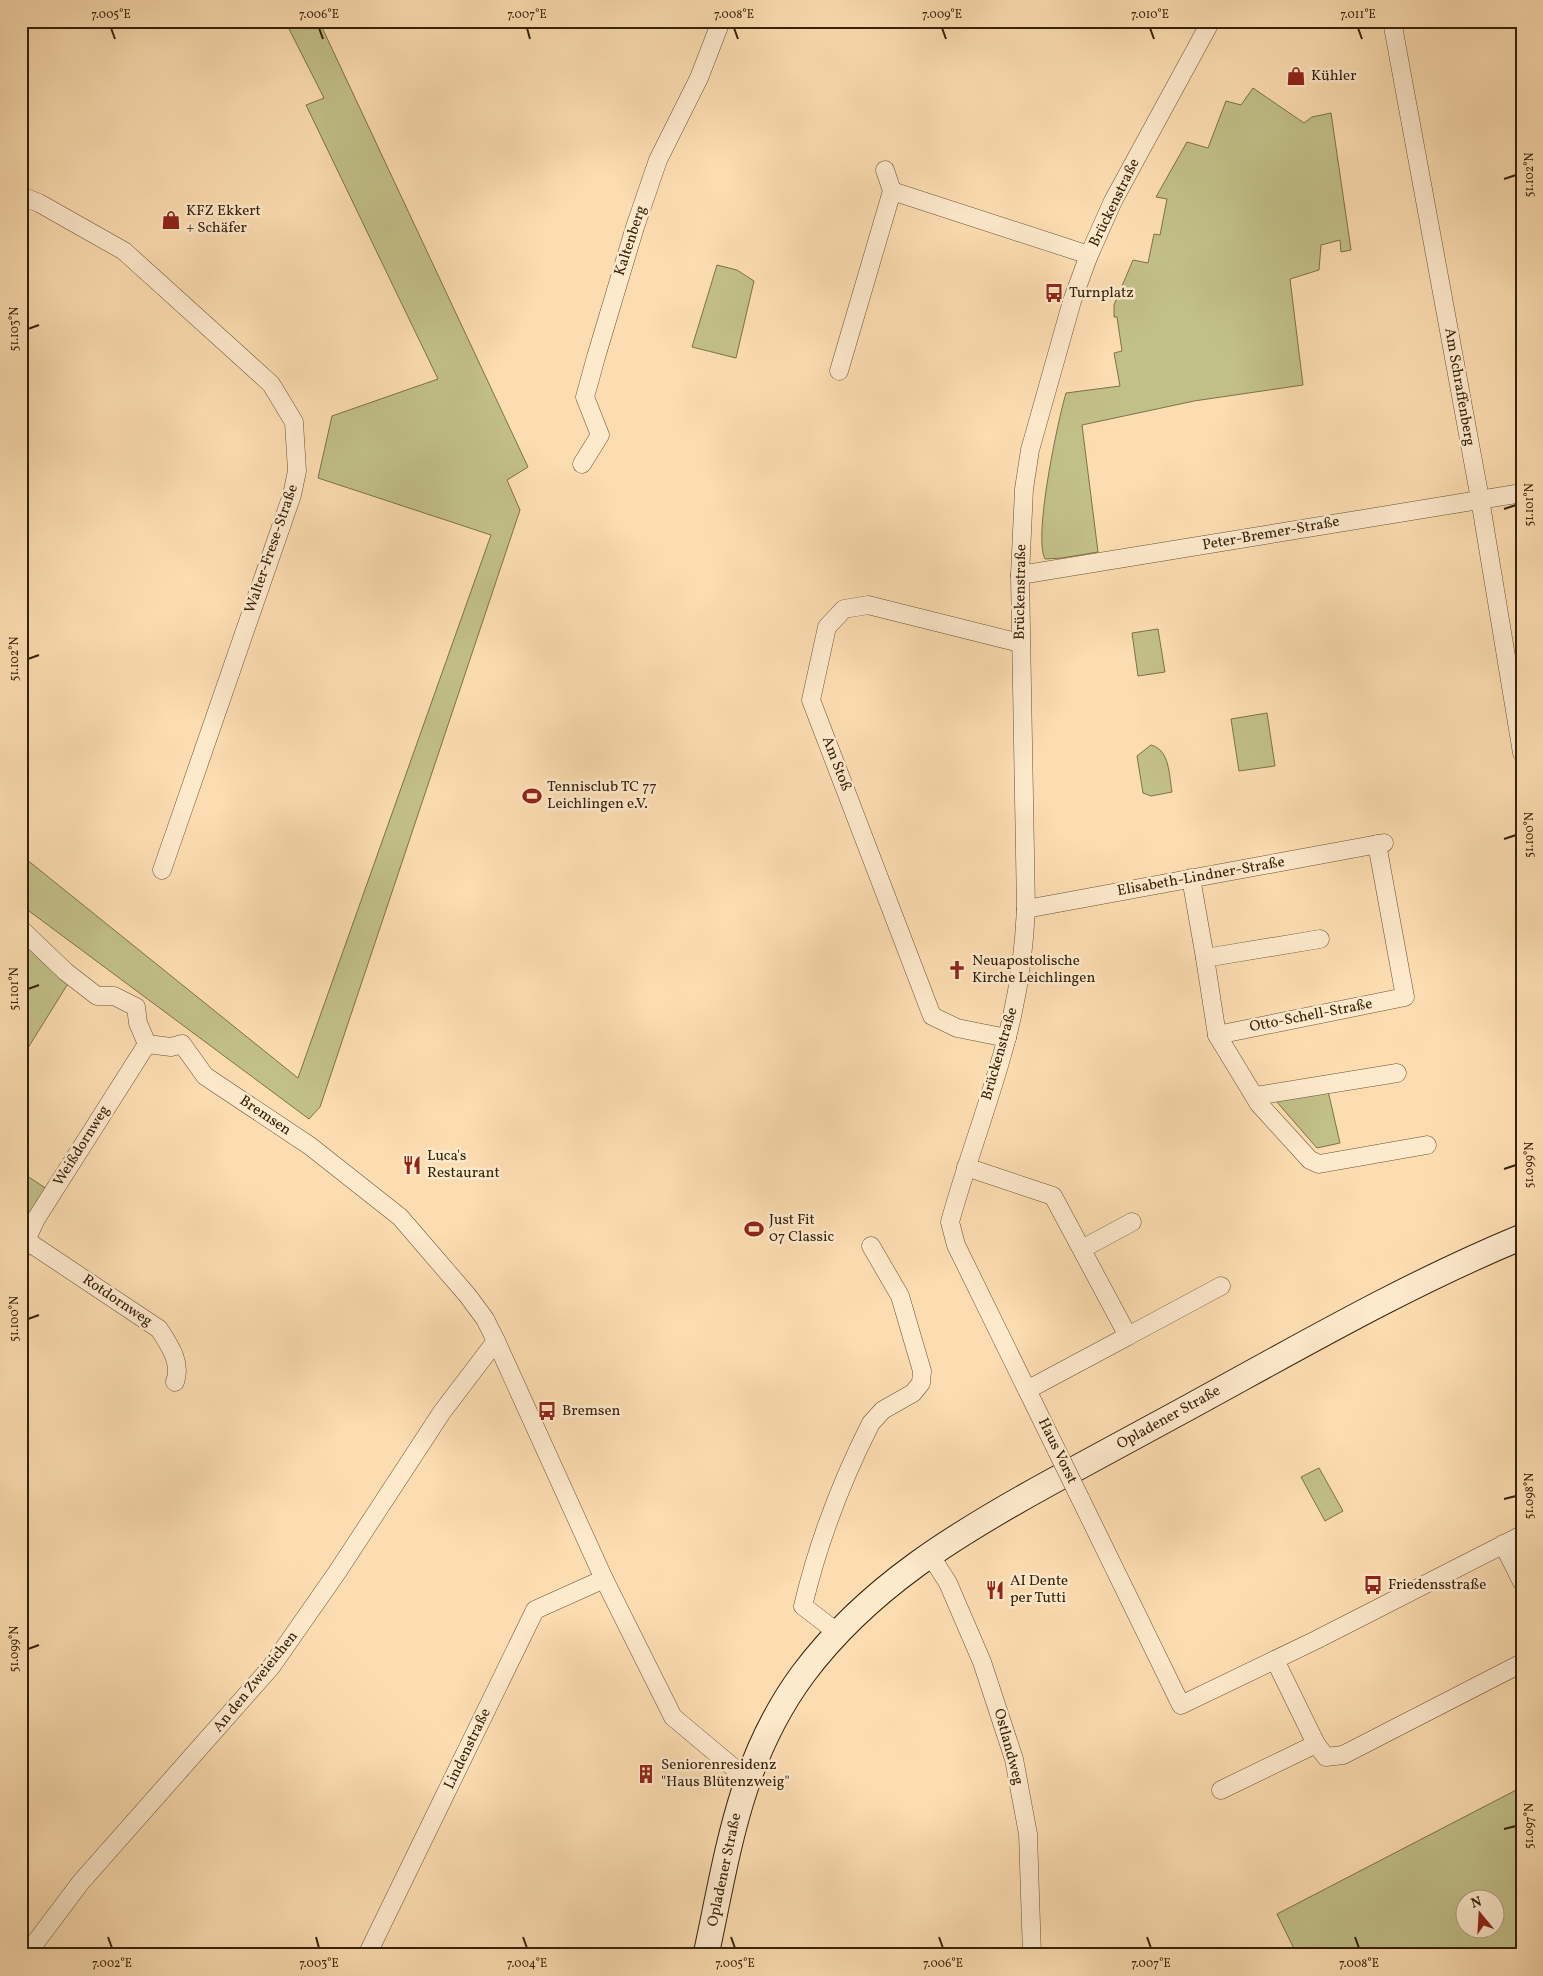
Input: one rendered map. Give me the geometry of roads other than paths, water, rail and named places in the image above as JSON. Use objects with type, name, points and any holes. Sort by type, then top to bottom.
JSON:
[{"type":"main road","name":"Opladener Straße","points":[[706,1955],[724,1862],[746,1779],[771,1724],[802,1675],[838,1633],[872,1599],[929,1554],[982,1520],[1353,1318],[1428,1280],[1522,1238]]},
{"type":"street","name":"Kaltenberg","points":[[582,464],[600,435],[585,397],[635,228],[658,160],[699,78],[720,21]]},
{"type":"street","name":"Brückenstraße","points":[[958,1193],[1007,1038],[1020,981],[1026,909],[1020,575],[1024,490],[1030,450],[1072,301],[1089,255],[1113,201],[1211,21]]},
{"type":"street","name":"Am Schraffenberg","points":[[1392,21],[1480,499],[1522,753]]},
{"type":"street","points":[[839,371],[892,191],[885,170]]},
{"type":"street","points":[[892,191],[1089,255]]},
{"type":"street","name":"Walter-Frese-Straße","points":[[21,196],[39,203],[124,251],[271,384],[294,422],[297,471],[292,495],[162,870]]},
{"type":"street","name":"Peter-Bremer-Straße","points":[[1020,575],[1522,493]]},
{"type":"street","name":"Am Stoß","points":[[1007,1038],[957,1028],[932,1016],[811,700],[827,627],[844,609],[868,605],[1020,643]]},
{"type":"street","name":"Elisabeth-Lindner-Straße","points":[[1026,909],[1381,844],[1405,997]]},
{"type":"street","points":[[1191,878],[1217,1035],[1256,1096],[1259,1104],[1288,1137],[1310,1160],[1319,1164],[1427,1145]]},
{"type":"street","points":[[21,929],[66,972],[97,996],[114,996],[136,1008],[138,1023],[147,1044]]},
{"type":"street","points":[[1205,958],[1320,939]]},
{"type":"street","name":"Otto-Schell-Straße","points":[[1217,1035],[1405,997]]},
{"type":"street","name":"Weißdornweg","points":[[24,1246],[36,1219],[147,1044]]},
{"type":"street","name":"Bremsen","points":[[147,1044],[171,1046],[182,1044],[205,1076],[310,1146],[400,1217],[468,1296],[485,1319],[496,1341],[604,1579],[673,1717],[746,1779]]},
{"type":"street","points":[[1256,1096],[1397,1073]]},
{"type":"street","points":[[966,1167],[1053,1196],[1128,1336]]},
{"type":"street","name":"Haus Vorst","points":[[958,1193],[950,1222],[956,1245],[1181,1705],[1275,1660]]},
{"type":"street","points":[[1082,1249],[1132,1222]]},
{"type":"street","name":"Rotdornweg","points":[[24,1246],[159,1329],[173,1351],[179,1371],[175,1382]]},
{"type":"street","points":[[838,1633],[803,1606],[810,1576],[828,1523],[871,1423],[883,1410],[913,1392],[920,1382],[922,1370],[900,1296],[871,1246]]},
{"type":"street","points":[[1027,1390],[1221,1286]]},
{"type":"street","name":"An den Zweieichen","points":[[26,1955],[81,1882],[271,1667],[301,1626],[442,1412],[496,1341]]},
{"type":"street","points":[[1522,1535],[1275,1660],[1316,1744],[1326,1757],[1343,1755],[1522,1662]]},
{"type":"street","points":[[1503,1544],[1522,1582]]},
{"type":"street","name":"Ostlandweg","points":[[929,1554],[948,1583],[982,1662],[1014,1760],[1028,1834],[1032,1955]]},
{"type":"street","name":"Lindenstraße","points":[[367,1955],[536,1610],[604,1579]]},
{"type":"street","points":[[1221,1790],[1316,1744]]},
{"type":"place","name":"Kühler","points":[[1296,76]]},
{"type":"place","name":"KFZ Ekkert + Schäfer","points":[[171,220]]},
{"type":"place","name":"Turnplatz","points":[[1054,293]]},
{"type":"place","name":"Tennisclub TC 77 Leichlingen e.V.","points":[[532,796]]},
{"type":"place","name":"Neuapostolische Kirche Leichlingen","points":[[957,970]]},
{"type":"place","name":"Luca's Restaurant","points":[[412,1165]]},
{"type":"place","name":"Just Fit 07 Classic","points":[[754,1229]]},
{"type":"place","name":"Bremsen","points":[[547,1411]]},
{"type":"place","name":"Friedensstraße","points":[[1373,1585]]},
{"type":"place","name":"AI Dente per Tutti","points":[[995,1590]]},
{"type":"place","name":"Seniorenresidenz \"Haus Blütenzweig\"","points":[[646,1774]]}]
